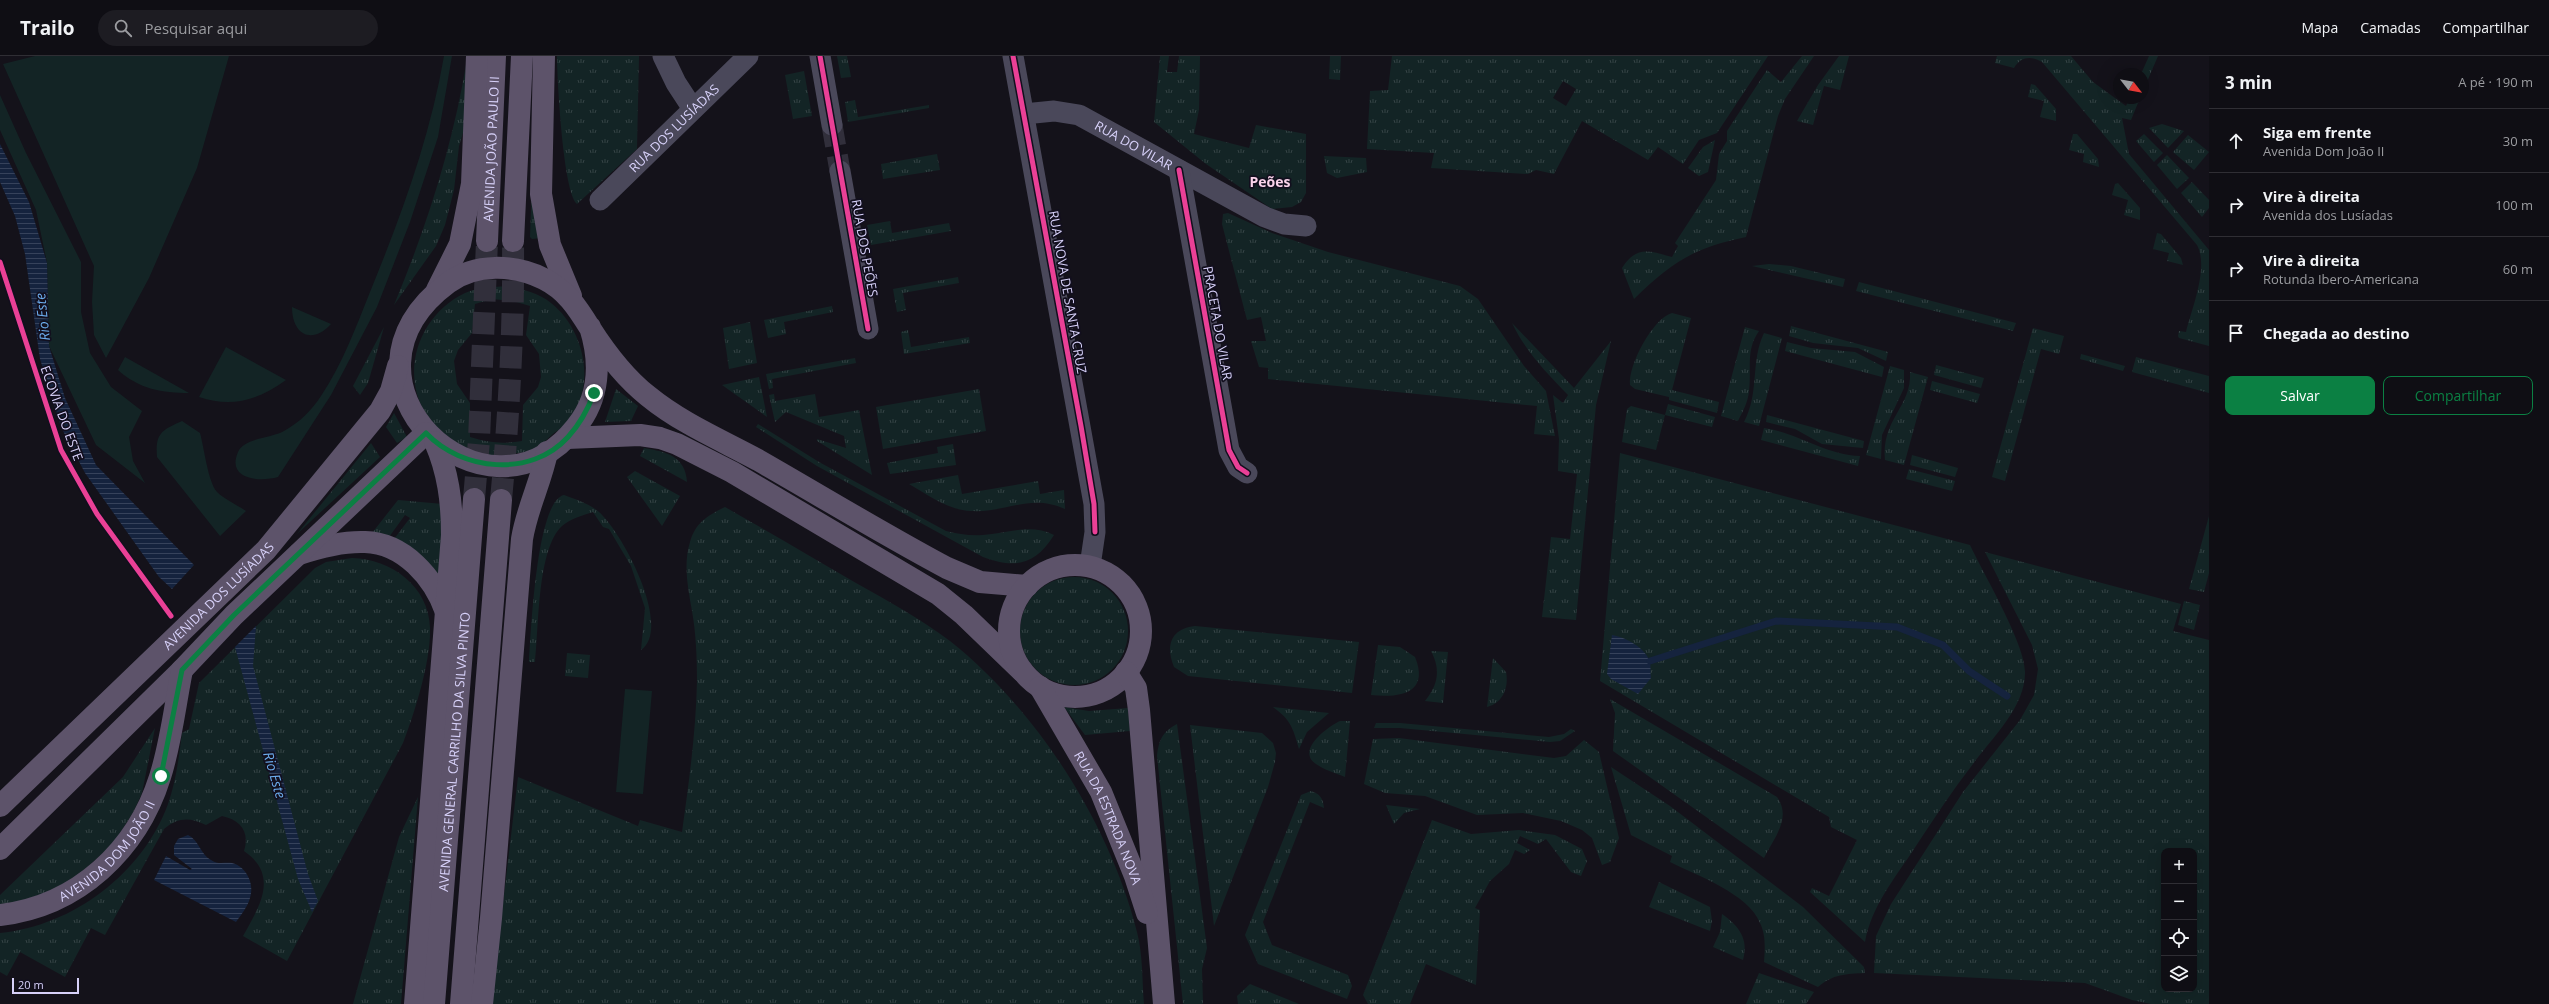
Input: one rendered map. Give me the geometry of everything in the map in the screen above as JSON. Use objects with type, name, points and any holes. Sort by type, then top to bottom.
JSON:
[{"type":"main road","points":[[415,1004],[446,614],[452,514],[445,464],[430,437],[418,422],[406,398],[402,385],[401,358],[407,331],[434,294],[460,244],[472,184],[477,56]]},
{"type":"main road","name":"AVENIDA JOÃO PAULO II","points":[[487,241],[495,56]]},
{"type":"main road","name":"AVENIDA JOÃO PAULO II","points":[[513,241],[522,56]]},
{"type":"main road","points":[[544,56],[541,194],[550,245],[574,303]]},
{"type":"main road","points":[[434,294],[451,280],[463,274],[483,269],[503,268],[524,271],[543,278],[565,293],[574,303],[616,365],[646,395],[689,423],[946,568],[980,582],[1027,586]]},
{"type":"main road","points":[[430,437],[460,458],[489,465],[519,463],[547,452],[567,438],[580,422],[594,393],[597,360],[590,327]]},
{"type":"main road","name":"AVENIDA DOS LUSÍADAS","points":[[0,806],[266,550],[380,411],[391,391],[401,358]]},
{"type":"main road","points":[[567,438],[640,435],[660,438],[684,447],[732,472],[938,594],[964,615],[1022,671],[1040,687],[1058,695],[1077,697],[1096,693],[1108,687],[1126,672],[1133,662],[1139,645],[1141,626],[1137,609],[1129,592],[1116,579],[1090,566],[1068,565],[1044,572],[1027,586],[1014,604],[1009,626],[1011,648],[1022,671]]},
{"type":"main road","name":"AVENIDA DOS LUSÍADAS","points":[[0,848],[182,670],[234,615],[296,555],[430,437]]},
{"type":"main road","points":[[482,1004],[491,918],[522,539],[531,499],[542,475],[547,452]]},
{"type":"main road","name":"AVENIDA GENERAL CARRILHO DA SILVA PINTO","points":[[434,1004],[474,499]]},
{"type":"main road","name":"AVENIDA GENERAL CARRILHO DA SILVA PINTO","points":[[461,1004],[501,500]]},
{"type":"main road","points":[[296,555],[351,542],[366,542],[383,546],[403,555],[424,573],[441,600],[446,614]]},
{"type":"main road","name":"AVENIDA DOM JOÃO II","points":[[0,915],[33,908],[69,893],[93,877],[122,851],[144,816],[161,776],[182,670]]},
{"type":"main road","name":"RUA DA ESTRADA NOVA","points":[[1126,672],[1136,688],[1139,710],[1164,1004]]},
{"type":"main road","name":"RUA DA ESTRADA NOVA","points":[[1040,687],[1101,792],[1135,876],[1160,955]]},
{"type":"street","points":[[663,56],[676,83],[693,109]]},
{"type":"street","name":"RUA DOS LUSÍADAS","points":[[600,200],[748,56]]},
{"type":"street","points":[[820,56],[832,125]]},
{"type":"street","name":"RUA NOVA DE SANTA CRUZ","points":[[1013,56],[1094,504],[1095,532],[1090,566]]},
{"type":"street","name":"RUA DO VILAR","points":[[1024,114],[1054,111],[1079,114],[1265,217],[1284,224],[1306,226]]},
{"type":"street","name":"PRACETA DO VILAR","points":[[1179,170],[1229,450],[1238,467],[1247,473]]},
{"type":"street","name":"RUA DOS PEÕES","points":[[840,171],[868,329]]},
{"type":"green space","points":[[35,56],[229,56],[197,168],[149,278],[106,358],[94,335],[92,302],[94,266],[3,64]]},
{"type":"green space","points":[[444,56],[452,56],[438,137],[410,222],[377,307],[331,395],[278,477],[271,479],[254,479],[247,477],[241,474],[237,468],[236,461],[241,447],[252,441],[290,428],[313,407],[336,372],[382,263],[403,206],[423,147]]},
{"type":"green space","points":[[557,56],[639,56],[637,149],[577,204],[572,196],[565,159],[558,87]]},
{"type":"green space","points":[[837,56],[847,56],[851,77],[841,78]]},
{"type":"green space","points":[[1160,56],[1169,56],[1167,72],[1177,72],[1179,56],[1200,56],[1199,110],[1194,134],[1249,148],[1256,125],[1306,134],[1306,193],[1301,202],[1292,207],[1272,209],[1206,164],[1154,122]]},
{"type":"green space","points":[[1330,56],[1341,56],[1340,80],[1329,79]]},
{"type":"green space","points":[[1392,56],[1768,56],[1717,133],[1699,140],[1683,164],[1658,147],[1648,160],[1582,121],[1554,174],[1536,170],[1528,174],[1431,168],[1434,153],[1367,149],[1370,91],[1388,90]],"holes":[[[1563,81],[1576,89],[1566,106],[1553,98]]]},
{"type":"green space","points":[[1802,56],[1814,56],[1785,99],[1778,116],[1746,237],[1711,246],[1684,258],[1660,275],[1634,299],[1622,268],[1633,256],[1638,253],[1650,252],[1672,257],[1678,246],[1675,243],[1716,180],[1719,154],[1727,141],[1727,131],[1767,70],[1781,82]]},
{"type":"green space","points":[[1839,56],[1849,56],[1840,90],[1824,86],[1813,125],[1797,121],[1818,85]]},
{"type":"green space","points":[[1997,56],[2071,56],[2093,82],[2113,97],[2113,104],[2123,104],[2126,106],[2127,104],[2138,104],[2131,120],[2122,118],[2129,154],[2209,250],[2209,346],[2179,338],[2178,336],[2179,331],[2186,332],[2198,288],[2201,264],[2197,245],[2042,62],[2027,58],[2020,61],[2014,68],[1995,63]]},
{"type":"green space","points":[[2149,56],[2158,56],[2149,77],[2149,68],[2144,68]]},
{"type":"green space","points":[[467,59],[465,126],[459,146],[454,190],[445,225],[436,246],[394,305],[438,185],[454,123]]},
{"type":"green space","points":[[804,71],[812,116],[793,119],[785,75]]},
{"type":"green space","points":[[2031,84],[2035,85],[2056,109],[2056,121],[2040,117],[2044,101],[2028,97]]},
{"type":"green space","points":[[0,95],[26,153],[81,262],[81,312],[90,353],[111,387],[142,411],[129,437],[133,461],[145,483],[96,445],[49,346],[47,263],[36,210],[0,130]]},
{"type":"green space","points":[[855,100],[858,117],[929,105],[929,108],[848,122],[845,102]]},
{"type":"green space","points":[[2162,124],[2184,131],[2168,148],[2149,128]]},
{"type":"green space","points":[[2073,134],[2077,134],[2098,159],[2099,167],[2083,162],[2084,154],[2069,150]]},
{"type":"green space","points":[[2144,134],[2163,153],[2154,162],[2136,141]]},
{"type":"green space","points":[[2188,135],[2209,152],[2194,170],[2173,152]]},
{"type":"green space","points":[[1715,140],[1708,172],[1699,176],[1688,168],[1703,147]]},
{"type":"green space","points":[[937,154],[940,170],[883,179],[881,164]]},
{"type":"green space","points":[[2167,155],[2189,178],[2177,189],[2157,165]]},
{"type":"green space","points":[[1324,156],[1366,158],[1367,172],[1337,178],[1327,173]]},
{"type":"green space","points":[[533,159],[541,238],[532,239],[530,237]]},
{"type":"green space","points":[[2192,182],[2209,200],[2209,208],[2202,217],[2181,193]]},
{"type":"green space","points":[[2118,183],[2140,208],[2140,220],[2124,215],[2128,200],[2112,195],[2115,184]]},
{"type":"green space","points":[[1228,213],[1272,233],[1328,252],[1460,286],[1478,299],[1524,366],[1546,391],[1555,436],[1534,434],[1537,406],[1268,379],[1268,368],[1259,367],[1251,341],[1266,341],[1261,317],[1247,320],[1222,224],[1223,214]]},
{"type":"green space","points":[[890,221],[892,233],[949,223],[951,231],[871,245],[867,225]]},
{"type":"green space","points":[[2157,233],[2161,234],[2181,258],[2183,265],[2167,261],[2169,253],[2153,249]]},
{"type":"green space","points":[[1769,264],[1791,266],[1845,279],[1843,287],[1752,266]]},
{"type":"green space","points":[[958,277],[959,283],[903,293],[906,310],[897,312],[893,289]]},
{"type":"green space","points":[[1859,282],[2016,323],[2013,331],[1856,291]]},
{"type":"green space","points":[[509,286],[531,292],[541,297],[551,303],[563,314],[579,343],[583,359],[584,376],[582,392],[577,408],[568,422],[538,447],[521,453],[487,455],[468,450],[455,442],[442,432],[427,416],[417,394],[414,379],[415,364],[417,349],[430,322],[452,301],[465,293],[481,288]],"holes":[[[492,299],[513,301],[530,306],[526,335],[539,354],[541,377],[538,387],[523,405],[522,441],[502,443],[483,441],[470,437],[470,403],[457,384],[454,361],[458,350],[472,333],[475,304]]]},
{"type":"green space","points":[[832,306],[833,312],[784,322],[786,334],[768,338],[764,320]]},
{"type":"green space","points":[[292,307],[331,324],[317,334],[304,334],[295,324]]},
{"type":"green space","points":[[1672,313],[1691,318],[1672,390],[1719,402],[1717,413],[1669,400],[1669,397],[1635,389],[1630,385],[1630,376],[1633,366],[1643,343],[1657,324]]},
{"type":"green space","points":[[750,322],[757,363],[729,369],[723,328]]},
{"type":"green space","points":[[1512,323],[1574,388],[1611,341],[1596,405],[1576,620],[1542,617],[1551,537],[1570,539],[1577,474],[1558,471],[1559,439],[1553,395],[1563,403],[1568,395],[1544,370],[1530,352]]},
{"type":"green space","points":[[1791,326],[1888,352],[1886,361],[1858,348],[1813,343],[1789,336]]},
{"type":"green space","points":[[384,327],[368,383],[360,395],[353,386]]},
{"type":"green space","points":[[1745,327],[1759,331],[1750,353],[1750,383],[1748,399],[1738,421],[1721,416]]},
{"type":"green space","points":[[2033,328],[2064,336],[2059,354],[2041,349],[2005,481],[1992,477]]},
{"type":"green space","points":[[908,330],[911,347],[969,337],[970,343],[904,354],[901,332]]},
{"type":"green space","points":[[1764,333],[1782,338],[1759,426],[1744,422],[1752,400],[1757,355]]},
{"type":"green space","points":[[1787,342],[1811,348],[1855,352],[1884,367],[1882,377],[1785,351]]},
{"type":"green space","points":[[226,347],[286,380],[265,393],[234,402],[223,402],[199,397]]},
{"type":"green space","points":[[2081,354],[2125,366],[2123,371],[2080,359]]},
{"type":"green space","points":[[125,357],[189,393],[160,391],[134,382],[118,370]]},
{"type":"green space","points":[[2136,357],[2209,376],[2209,393],[2132,372]]},
{"type":"green space","points":[[855,358],[856,363],[772,379],[773,388],[769,389],[766,374]]},
{"type":"green space","points":[[1936,365],[1984,378],[1981,388],[1934,375]]},
{"type":"green space","points":[[1890,366],[1904,370],[1904,388],[1882,435],[1881,459],[1866,455]]},
{"type":"green space","points":[[1910,372],[1928,377],[1904,465],[1885,460],[1885,446],[1892,423],[1906,395]]},
{"type":"green space","points":[[759,377],[767,417],[722,385]]},
{"type":"green space","points":[[1932,381],[1980,394],[1977,403],[1930,390]]},
{"type":"green space","points":[[616,389],[638,406],[631,421],[605,422]]},
{"type":"green space","points":[[979,389],[986,431],[883,449],[876,407]]},
{"type":"green space","points":[[774,394],[775,401],[815,394],[819,417],[859,410],[872,475],[817,441],[817,439],[846,448],[844,436],[786,412],[775,422],[769,395]]},
{"type":"green space","points":[[1668,404],[1715,417],[1712,427],[1665,415]]},
{"type":"green space","points":[[1631,406],[1665,415],[1656,450],[1622,442],[1627,409]]},
{"type":"green space","points":[[394,413],[407,437],[397,443],[386,427]]},
{"type":"green space","points":[[1767,415],[1864,441],[1863,448],[1822,444],[1795,429],[1766,422]]},
{"type":"green space","points":[[182,421],[200,433],[211,481],[217,492],[227,500],[246,511],[220,536],[157,457],[157,443],[161,433],[169,427]]},
{"type":"green space","points":[[758,424],[819,462],[946,531],[978,535],[1028,529],[1045,531],[1054,535],[1040,553],[1024,562],[1005,563],[983,557],[817,466],[756,427]]},
{"type":"green space","points":[[1764,428],[1788,434],[1835,452],[1860,456],[1858,466],[1761,440]]},
{"type":"green space","points":[[371,443],[380,457],[297,534]]},
{"type":"green space","points":[[953,444],[956,465],[890,474],[887,463],[938,453],[937,447]]},
{"type":"green space","points":[[644,448],[660,451],[679,461],[686,473],[687,482],[640,456]]},
{"type":"green space","points":[[1620,453],[1970,545],[2003,609],[2019,645],[2023,661],[2025,673],[2024,686],[2020,698],[2006,722],[1935,816],[1885,893],[1878,905],[1868,929],[1865,942],[1810,892],[1812,888],[1829,896],[1857,840],[1831,827],[1829,817],[1600,681]]},
{"type":"green space","points":[[1912,455],[1958,468],[1955,477],[1910,465]]},
{"type":"green space","points":[[1909,469],[1955,481],[1952,491],[1906,479]]},
{"type":"green space","points":[[635,471],[680,496],[662,526],[627,477]]},
{"type":"green space","points":[[958,475],[962,494],[1038,481],[1040,494],[1064,490],[1065,509],[1040,503],[1029,503],[984,511],[963,510],[946,505],[909,484]]},
{"type":"green space","points":[[564,495],[587,504],[599,512],[609,523],[631,558],[641,580],[648,602],[651,622],[649,638],[641,650],[645,608],[631,566],[609,529],[603,527],[593,512],[569,521],[562,526],[554,537],[548,552],[544,570],[535,662],[529,662],[534,599],[541,543],[547,520],[555,503]]},
{"type":"green space","points":[[398,500],[443,504],[441,580],[394,539],[410,518],[405,515],[389,537],[372,533]]},
{"type":"green space","points":[[725,507],[928,625],[950,641],[982,669],[1012,700],[1040,735],[1066,772],[1089,811],[1109,851],[1125,891],[1137,932],[1141,959],[1144,1004],[491,1004],[518,777],[638,826],[640,820],[682,832],[694,738],[697,681],[695,637],[687,576],[688,551],[695,529],[703,520]]},
{"type":"green space","points":[[2209,516],[2209,573],[2204,592],[2189,589]]},
{"type":"green space","points":[[1985,552],[2181,604],[2173,631],[2209,640],[2209,1004],[2151,1004],[2132,1000],[2085,983],[1874,973],[1876,936],[1891,904],[1963,792],[2020,720],[2034,695],[2038,669],[2032,645]]},
{"type":"green space","points":[[352,558],[380,563],[394,570],[415,588],[423,599],[428,613],[430,641],[428,656],[417,702],[403,743],[287,961],[243,936],[260,903],[264,881],[261,871],[255,861],[244,851],[246,838],[242,828],[234,820],[222,816],[206,825],[195,821],[179,820],[164,829],[105,935],[91,928],[65,977],[20,952],[7,976],[0,972],[0,933],[27,928],[54,920],[79,907],[102,892],[123,873],[141,852],[157,829],[171,795],[182,733],[189,729],[199,683],[315,568],[326,562]]},
{"type":"green space","points":[[1074,577],[1095,581],[1112,593],[1124,610],[1128,631],[1124,652],[1112,669],[1095,681],[1074,685],[1053,681],[1036,669],[1024,652],[1020,631],[1024,610],[1036,593],[1053,581]]},
{"type":"green space","points":[[2184,601],[2200,605],[2194,630],[2178,625]]},
{"type":"green space","points":[[1195,626],[1359,642],[1352,693],[1188,676],[1174,667],[1171,659],[1170,645],[1175,634]]},
{"type":"green space","points":[[1378,645],[1400,647],[1415,657],[1419,669],[1418,679],[1415,686],[1409,691],[1392,696],[1371,695]]},
{"type":"green space","points":[[1431,651],[1448,652],[1443,703],[1425,701],[1433,689],[1437,677],[1436,665]]},
{"type":"green space","points":[[567,653],[590,655],[588,678],[565,676]]},
{"type":"green space","points":[[1493,658],[1506,672],[1507,683],[1504,694],[1501,698],[1493,705],[1487,707]]},
{"type":"green space","points":[[625,689],[652,691],[643,794],[616,792]]},
{"type":"green space","points":[[1610,699],[1777,797],[1783,813],[1782,820],[1780,828],[1764,858],[1613,751],[1615,713]]},
{"type":"green space","points":[[1064,707],[1089,711],[1128,708],[1130,731],[1085,735]]},
{"type":"green space","points":[[1273,707],[1329,713],[1307,732],[1299,749],[1295,735],[1288,720]]},
{"type":"green space","points":[[1340,721],[1350,721],[1345,777],[1326,770],[1316,764],[1311,758],[1309,752],[1311,746],[1322,733]]},
{"type":"green space","points":[[1376,723],[1400,723],[1549,737],[1564,734],[1571,729],[1575,731],[1560,741],[1550,742],[1400,728],[1374,728]]},
{"type":"green space","points":[[1177,724],[1207,948],[1202,969],[1203,1004],[1183,1004],[1157,756],[1162,737],[1168,730]]},
{"type":"green space","points":[[1190,725],[1262,733],[1273,743],[1276,753],[1268,787],[1214,926]]},
{"type":"green space","points":[[155,728],[142,793],[134,811],[113,844],[66,886],[0,908],[0,895],[123,777]]},
{"type":"green space","points":[[1399,738],[1554,758],[1566,756],[1584,740],[1599,752],[1619,838],[1610,862],[1602,865],[1592,838],[1582,830],[1561,821],[1523,813],[1477,815],[1425,796],[1385,793],[1364,784],[1373,739]]},
{"type":"green space","points":[[1611,767],[1670,806],[1803,907],[1864,967],[1865,973],[1846,974],[1834,977],[1818,987],[1764,962],[1765,942],[1762,928],[1754,913],[1745,903],[1721,886],[1670,862],[1672,856],[1631,835]]},
{"type":"green space","points":[[1311,791],[1320,797],[1324,808],[1310,802],[1263,922],[1272,945],[1348,975],[1352,986],[1347,999],[1258,964],[1245,935],[1301,795]]},
{"type":"green space","points":[[418,797],[401,1004],[353,1004],[399,837]]},
{"type":"green space","points":[[1386,805],[1420,809],[1404,813],[1394,824]]},
{"type":"green space","points":[[1432,820],[1471,834],[1519,830],[1555,835],[1582,849],[1587,861],[1581,876],[1571,872],[1546,839],[1538,844],[1520,836],[1517,843],[1530,850],[1524,854],[1515,850],[1509,864],[1490,881],[1475,908],[1480,910],[1476,985],[1426,964],[1410,1004],[1368,1004],[1363,995]]},
{"type":"green space","points":[[1659,882],[1710,907],[1712,921],[1710,931],[1649,907]]},
{"type":"green space","points":[[1722,914],[1738,928],[1741,934],[1745,946],[1743,960],[1713,947],[1720,932]]},
{"type":"green space","points":[[1759,973],[1814,992],[1806,1004],[1746,1004]]},
{"type":"green space","points":[[1250,984],[1299,1004],[1238,1004],[1237,996]]},
{"type":"water","name":"Rio Este","points":[[0,144],[29,202],[47,263],[49,346],[65,398],[96,465],[194,565],[172,589],[159,577],[85,473],[61,427],[40,359],[25,254],[15,216],[0,182]]},
{"type":"water","name":"Rio Este","points":[[256,626],[253,666],[308,874],[318,901],[312,912],[298,879],[235,647]]},
{"type":"water","points":[[1612,635],[1623,638],[1634,644],[1648,657],[1650,662],[1651,678],[1638,694],[1611,679],[1607,674]]},
{"type":"water","points":[[188,835],[195,840],[204,854],[211,860],[237,865],[248,876],[251,887],[250,898],[236,922],[154,880],[166,856],[190,870],[192,869],[174,855],[174,846],[178,839]]},
{"type":"waterway","points":[[1650,661],[1776,621],[1897,627],[1943,645],[1969,671],[2007,696]]},
{"type":"tunnel","points":[[832,125],[840,171]]},
{"type":"tunnel","points":[[474,499],[479,440],[487,241]]},
{"type":"tunnel","points":[[501,500],[510,371],[513,306],[513,241]]},
{"type":"cycle path","points":[[820,56],[868,329]]},
{"type":"cycle path","points":[[1013,56],[1081,426],[1094,504],[1095,532]]},
{"type":"cycle path","points":[[1179,170],[1229,450],[1238,467],[1247,473]]},
{"type":"cycle path","name":"ECOVIA DO ESTE","points":[[0,262],[61,450],[97,514],[171,616]]},
{"type":"district","name":"Peões","points":[[1270,181]]},
{"type":"route","points":[[161,776],[182,670],[234,615],[374,480],[413,447],[426,433],[443,448],[460,458],[489,465],[510,465],[519,463],[539,457],[556,447],[567,438],[580,422],[594,393]]}]
